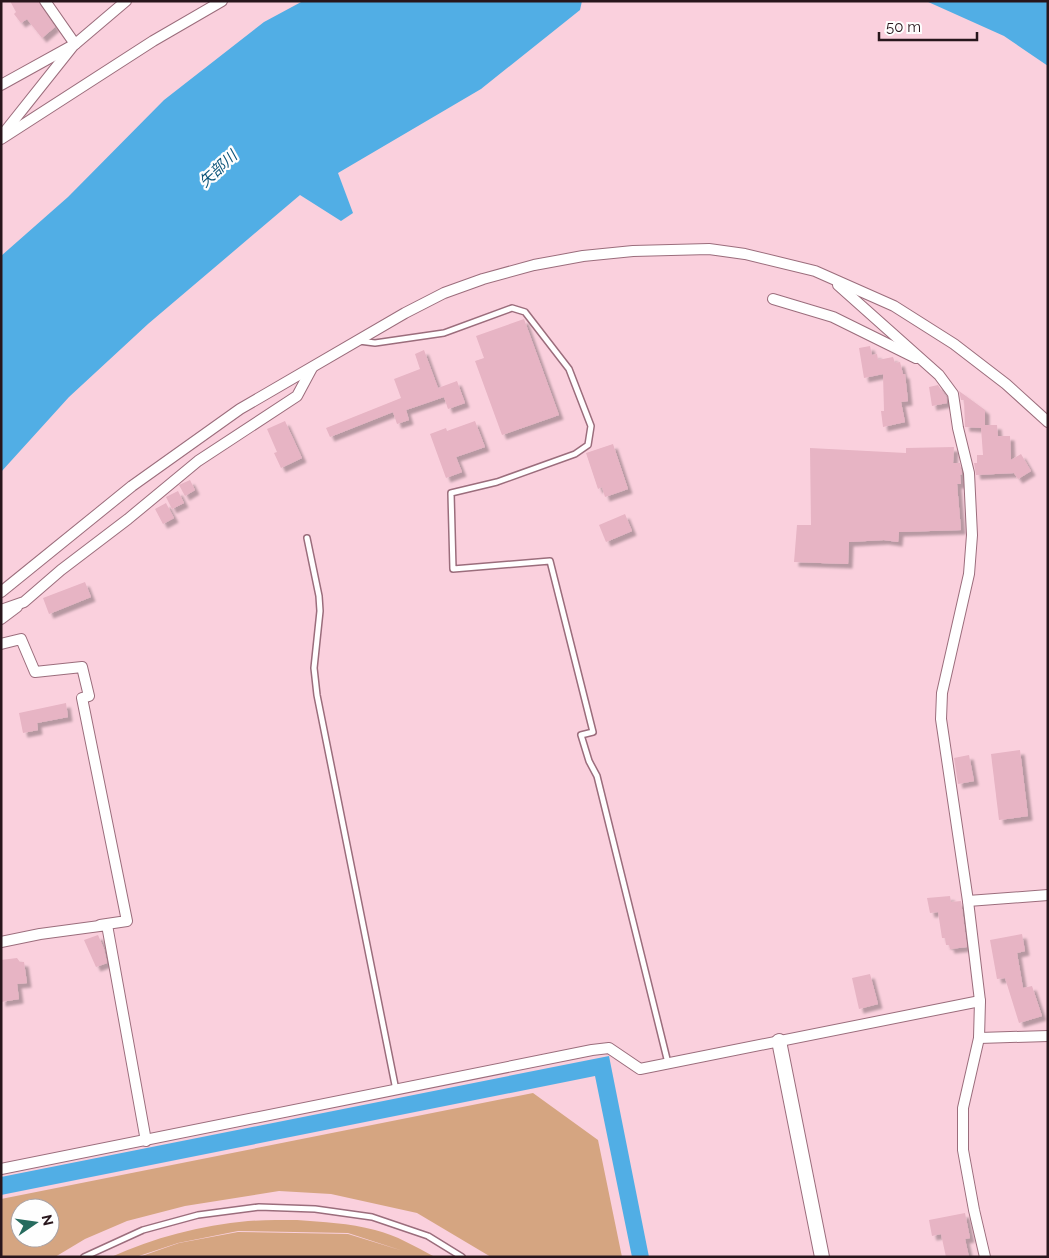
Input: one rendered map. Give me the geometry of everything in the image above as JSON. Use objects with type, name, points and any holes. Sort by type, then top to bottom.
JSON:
[{"type":"street","points":[[46,1],[75,44]]},
{"type":"street","points":[[1,85],[75,44],[126,1]]},
{"type":"street","points":[[1,138],[146,46],[222,1]]},
{"type":"street","points":[[1,138],[75,44]]},
{"type":"street","points":[[1,592],[132,486],[240,409],[405,313],[444,293],[483,279],[534,265],[583,256],[633,251],[709,249],[745,254],[815,271],[894,306],[954,344],[1006,384],[1048,422]]},
{"type":"street","points":[[828,276],[928,364],[953,394],[958,428],[969,473],[972,535],[969,574],[942,693],[941,719],[968,901],[980,1002],[979,1038],[963,1108],[963,1150],[985,1257]]},
{"type":"street","points":[[773,299],[833,317],[928,364]]},
{"type":"street","points":[[1,619],[198,461],[297,396],[313,367]]},
{"type":"street","points":[[1,610],[24,602]]},
{"type":"street","points":[[1,644],[21,640],[35,672],[82,666],[89,696],[82,698],[127,921],[100,925]]},
{"type":"street","points":[[968,901],[1048,895]]},
{"type":"street","points":[[1,942],[106,924],[146,1140]]},
{"type":"street","points":[[1,1169],[609,1048],[640,1069],[980,1002]]},
{"type":"street","points":[[979,1038],[1048,1036]]},
{"type":"street","points":[[779,1041],[822,1257]]},
{"type":"lane","points":[[357,341],[375,342],[444,332],[512,308],[525,312],[568,369],[591,426],[588,444],[575,454],[497,482],[451,493],[452,569],[550,561],[592,732],[581,735],[589,762],[597,776],[668,1064]]},
{"type":"lane","points":[[307,538],[320,596],[314,668],[318,695],[396,1090]]},
{"type":"lane","points":[[84,1257],[152,1228],[198,1215],[259,1207],[315,1209],[372,1217],[428,1236],[462,1257]]},
{"type":"shaded area","points":[[533,1093],[598,1140],[622,1257],[491,1257],[417,1213],[331,1194],[279,1191],[185,1206],[127,1221],[85,1239],[55,1257],[1,1257],[1,1199]]},
{"type":"shaded area","points":[[297,1220],[346,1224],[383,1232],[435,1257],[139,1257],[179,1243],[238,1232],[348,1234],[403,1251],[348,1233],[238,1231],[178,1243],[136,1257],[111,1257],[160,1238],[195,1229],[248,1221]]},
{"type":"water","name":"矢部川","points":[[303,1],[582,1],[580,10],[481,89],[338,173],[353,213],[341,221],[300,195],[148,324],[69,397],[1,472],[1,256],[68,197],[164,100],[264,22]]},
{"type":"water","points":[[926,1],[1048,1],[1048,66],[1004,36]]},
{"type":"water","points":[[609,1056],[649,1257],[632,1257],[595,1076],[1,1195],[1,1177]]},
{"type":"building","points":[[10,1],[38,1],[55,27],[42,38],[27,19],[21,23],[14,14],[16,12]]},
{"type":"building","points":[[524,319],[559,415],[502,435],[475,361],[484,358],[476,336]]},
{"type":"building","points":[[870,346],[872,355],[877,354],[878,360],[893,357],[895,363],[900,362],[903,374],[905,374],[908,401],[901,402],[905,422],[883,427],[881,411],[884,411],[883,374],[864,378],[859,348]]},
{"type":"building","points":[[424,350],[438,388],[457,381],[465,403],[448,409],[444,397],[406,410],[409,420],[397,424],[393,412],[330,437],[326,428],[401,398],[394,379],[420,369],[415,354]]},
{"type":"building","points":[[938,385],[946,397],[947,403],[932,406],[929,387]]},
{"type":"building","points":[[959,391],[985,410],[985,425],[997,425],[998,436],[1010,436],[1011,460],[1021,454],[1031,471],[1018,479],[1014,473],[976,475],[974,463],[977,463],[977,455],[983,455],[981,428],[965,427],[964,400],[961,400]]},
{"type":"building","points":[[285,421],[302,458],[281,468],[274,453],[277,452],[267,429]]},
{"type":"building","points":[[475,421],[485,447],[456,457],[462,472],[446,478],[430,434],[446,428],[447,431]]},
{"type":"building","points":[[613,444],[628,489],[605,497],[602,487],[598,489],[586,453]]},
{"type":"building","points":[[954,447],[953,463],[960,463],[962,474],[960,475],[961,484],[957,484],[961,530],[899,532],[898,542],[884,540],[849,542],[848,564],[794,562],[797,525],[811,525],[810,448],[906,453],[906,448]]},
{"type":"building","points":[[190,480],[195,490],[185,496],[179,485]]},
{"type":"building","points":[[178,491],[184,503],[172,509],[166,497]]},
{"type":"building","points":[[166,503],[174,518],[163,524],[155,509]]},
{"type":"building","points":[[625,514],[632,531],[606,542],[599,525]]},
{"type":"building","points":[[85,582],[91,597],[49,614],[43,598]]},
{"type":"building","points":[[66,703],[68,717],[37,723],[38,730],[23,733],[19,713]]},
{"type":"building","points":[[1020,750],[1028,816],[999,820],[991,754]]},
{"type":"building","points":[[969,755],[974,781],[958,784],[954,758]]},
{"type":"building","points":[[950,896],[951,902],[961,901],[967,947],[950,949],[949,945],[946,945],[945,938],[942,938],[938,912],[930,913],[927,898]]},
{"type":"building","points":[[1022,934],[1025,951],[1017,953],[1023,988],[1032,986],[1042,1016],[1019,1023],[1005,978],[997,979],[990,940]]},
{"type":"building","points":[[98,935],[107,963],[96,967],[84,940]]},
{"type":"building","points":[[17,958],[20,962],[24,962],[27,983],[17,984],[19,999],[1,1002],[1,960]]},
{"type":"building","points":[[870,974],[878,1004],[859,1009],[852,978]]},
{"type":"building","points":[[965,1213],[970,1238],[965,1239],[969,1257],[946,1257],[941,1234],[932,1236],[929,1220]]}]
